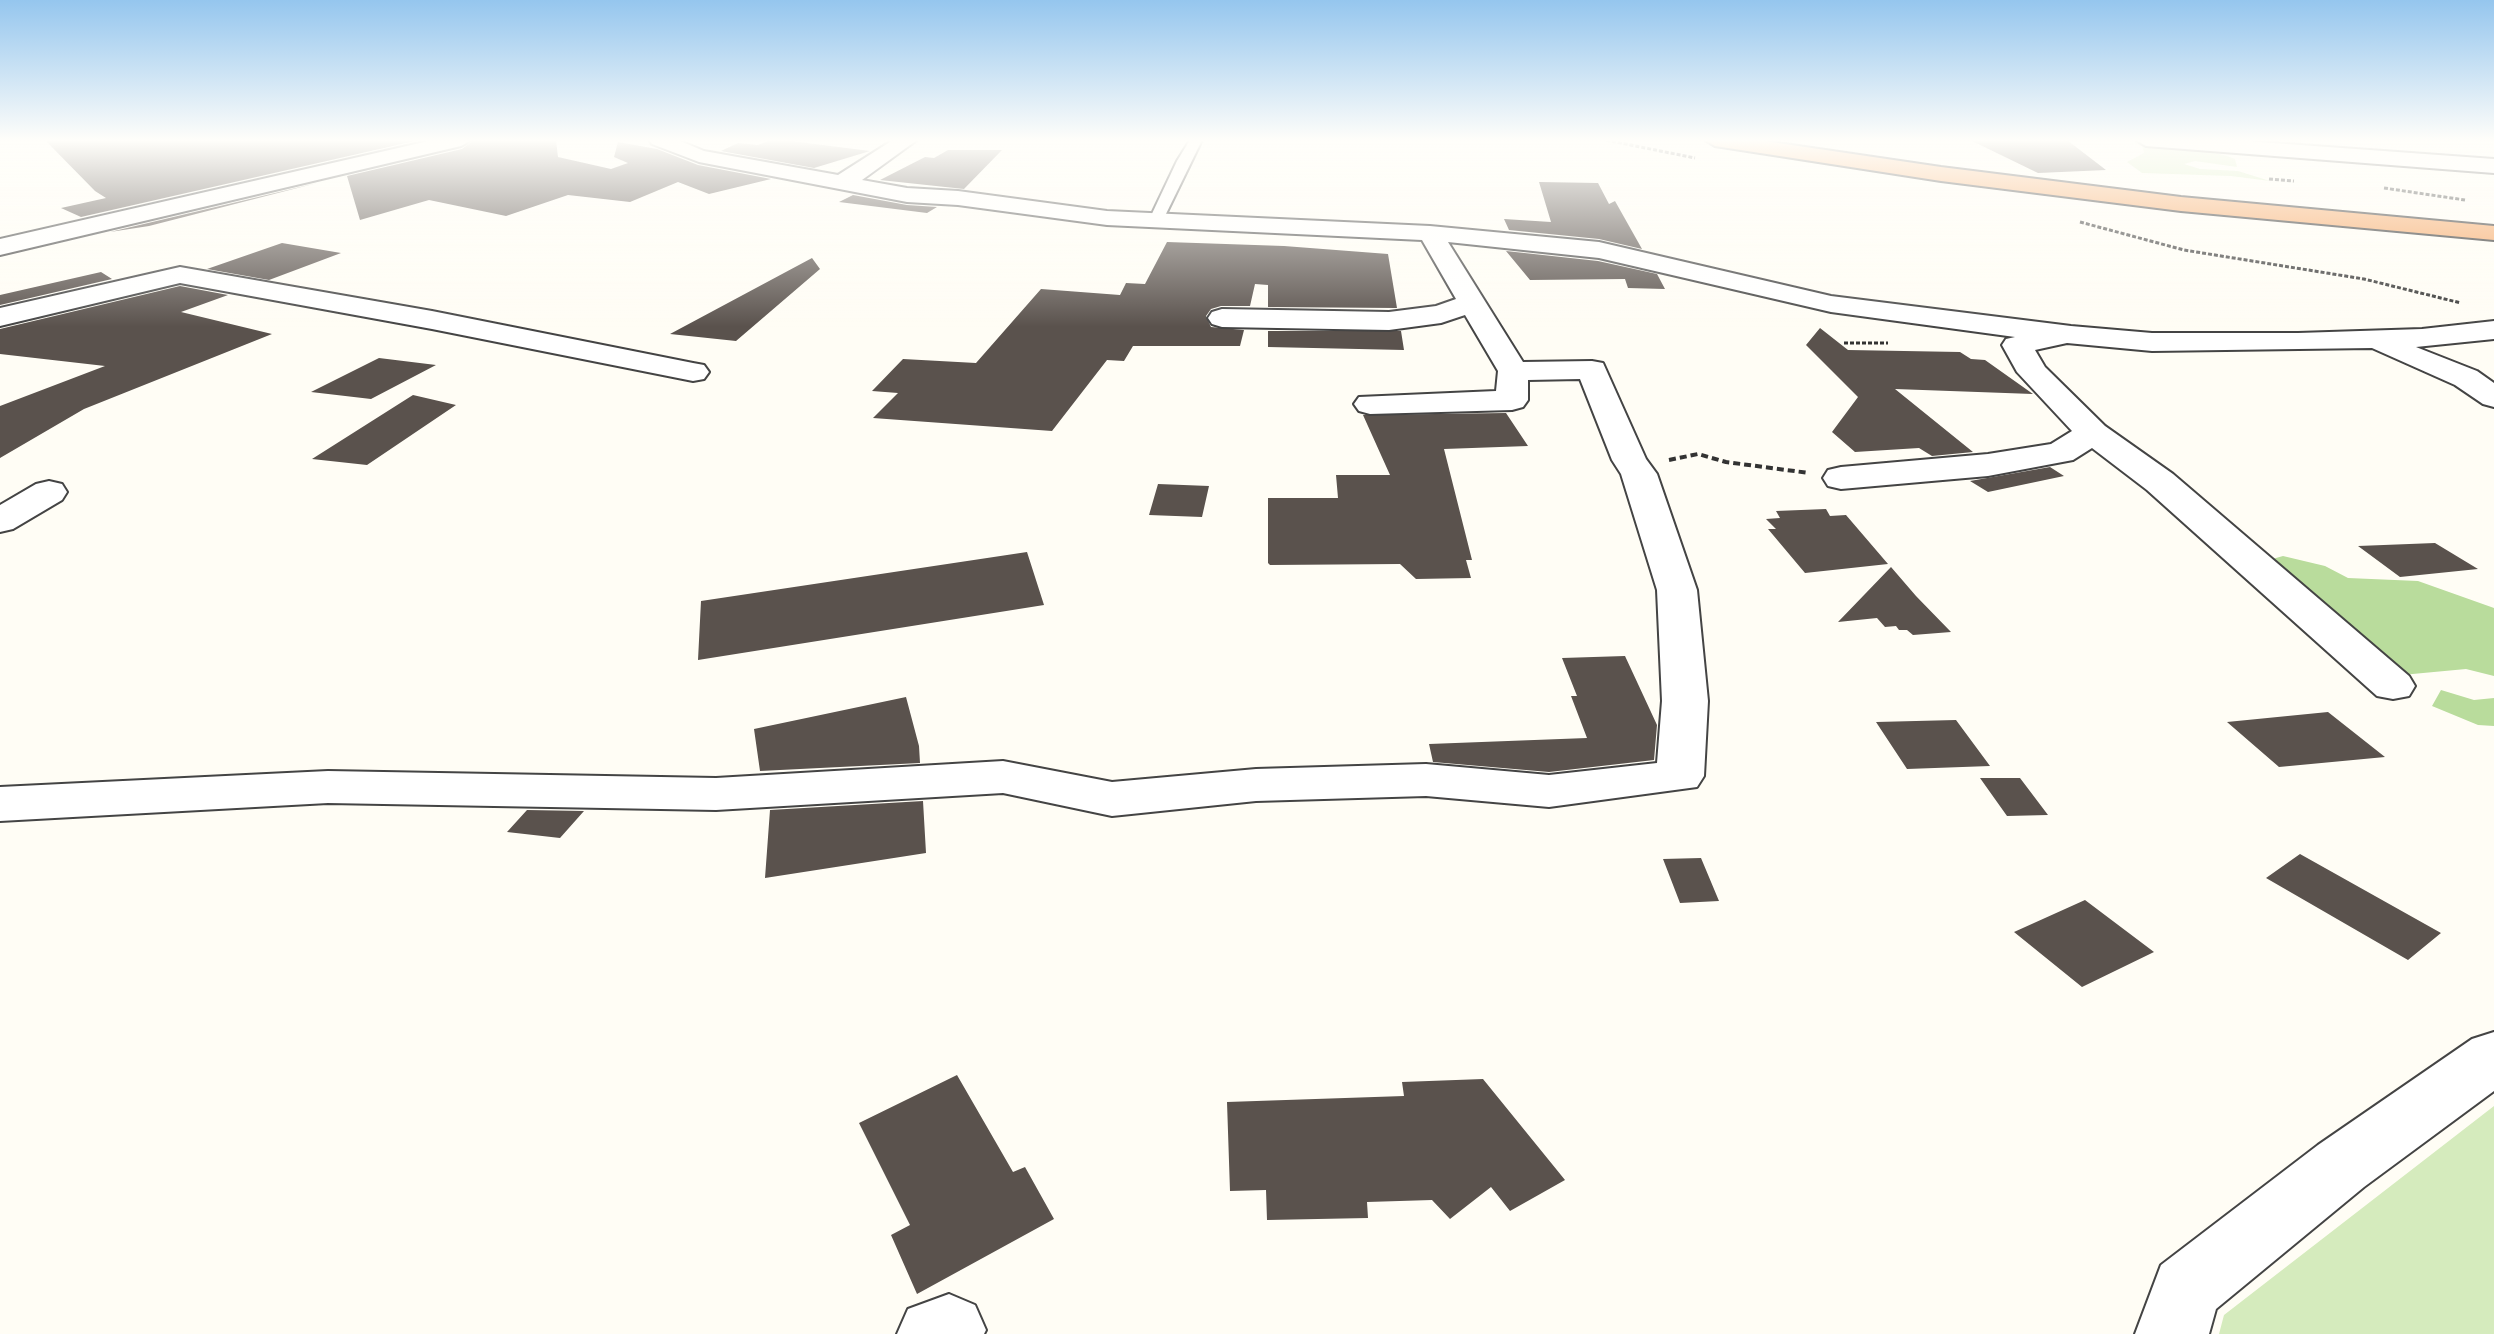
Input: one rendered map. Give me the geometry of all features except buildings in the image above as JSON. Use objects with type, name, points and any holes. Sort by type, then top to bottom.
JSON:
[{"type":"highway","points":[[2166,202],[2494,233]]},
{"type":"highway","points":[[2279,202],[2494,223]]},
{"type":"street","points":[[0,247],[193,202]]},
{"type":"street","points":[[990,202],[1107,218],[1430,233],[1599,250],[1831,304],[2071,335],[2152,342],[2372,339],[2494,330]]},
{"type":"street","points":[[1370,404],[1512,400],[1513,371],[1430,233]]},
{"type":"street","points":[[0,317],[180,275],[432,320],[693,372]]},
{"type":"street","points":[[1222,318],[1389,321],[1441,314],[1472,302]]},
{"type":"street","points":[[2071,335],[2017,345],[2033,372],[2093,433],[2160,482],[2393,686]]},
{"type":"street","points":[[2372,339],[2466,378],[2494,397]]},
{"type":"street","points":[[0,804],[328,787],[716,794],[1003,777],[1112,799],[1256,785],[1426,780],[1549,791],[1680,776],[1685,701],[1677,590],[1639,474],[1629,460],[1592,370],[1513,371]]},
{"type":"street","points":[[1841,478],[1988,465],[2061,453],[2093,433]]},
{"type":"street","points":[[0,521],[49,492]]},
{"type":"street","points":[[2172,1334],[2186,1289],[2341,1166],[2494,1057]]},
{"type":"lane","points":[[1156,220],[1164,202]]},
{"type":"path","points":[[2075,221],[2184,250],[2364,279],[2465,304]]},
{"type":"path","points":[[1629,460],[1664,460],[1698,454],[1726,462],[1841,478]]},
{"type":"green space","points":[[2283,556],[2325,566],[2348,578],[2418,581],[2494,608],[2494,676],[2466,669],[2391,676],[2262,562]]},
{"type":"green space","points":[[2441,690],[2474,700],[2494,698],[2494,726],[2478,725],[2432,706]]},
{"type":"green space","points":[[2494,1106],[2494,1334],[2219,1334],[2224,1315]]}]
